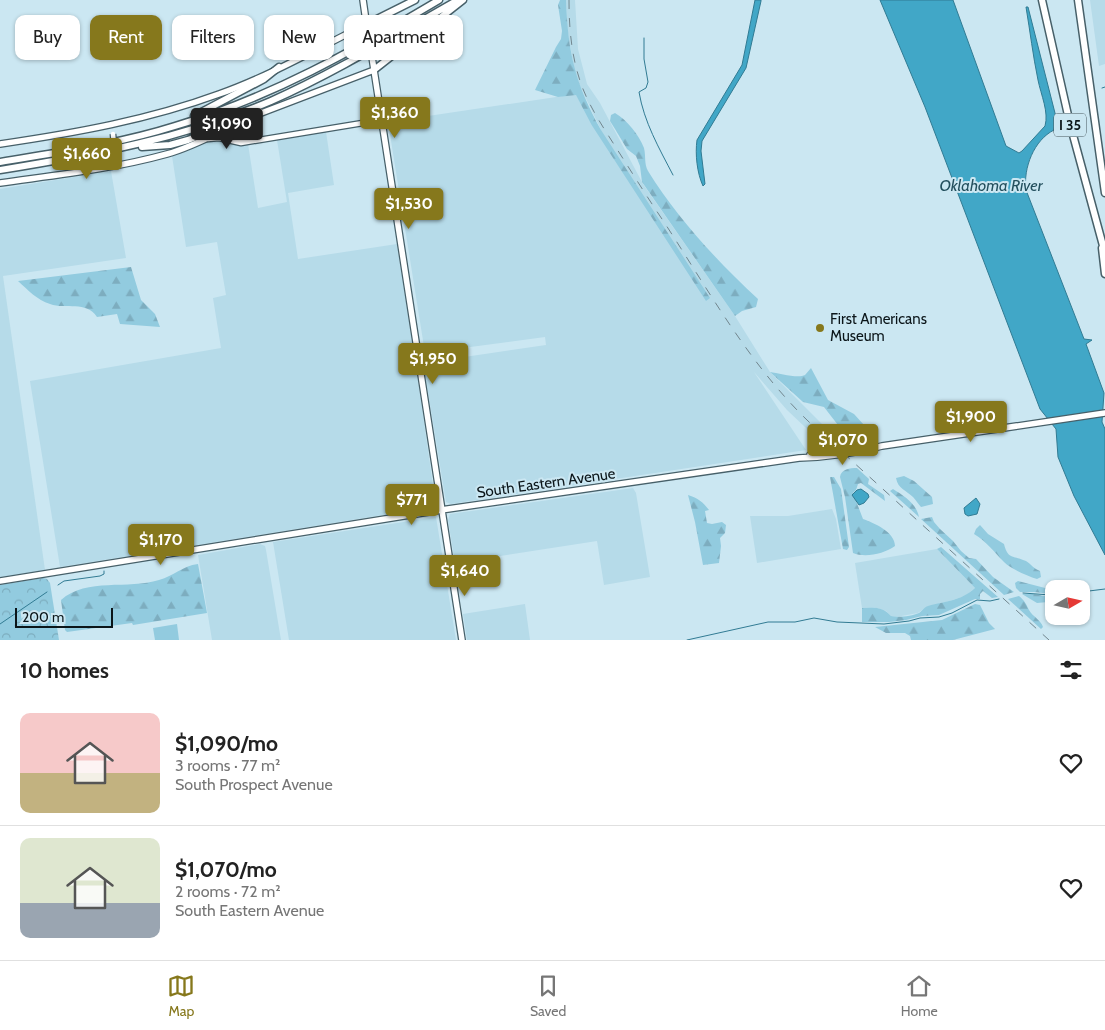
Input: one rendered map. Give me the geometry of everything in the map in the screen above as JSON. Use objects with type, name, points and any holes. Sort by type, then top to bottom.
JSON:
[{"type":"highway","points":[[385,15],[415,0]]},
{"type":"highway","points":[[0,162],[105,144],[176,126],[234,106],[313,71],[439,0]]},
{"type":"highway","points":[[121,149],[201,127],[270,101],[337,69],[458,0]]},
{"type":"highway","points":[[374,70],[464,0]]},
{"type":"highway","name":"I 35","points":[[1042,0],[1070,124],[1105,253]]},
{"type":"highway","name":"I 35","points":[[1078,0],[1105,193]]},
{"type":"highway","points":[[176,126],[264,79],[279,68]]},
{"type":"highway","points":[[0,170],[121,149],[170,145],[260,112]]},
{"type":"highway","points":[[0,158],[30,157]]},
{"type":"highway","points":[[0,175],[30,165]]},
{"type":"highway","points":[[1101,237],[1105,274]]},
{"type":"main road","points":[[363,0],[366,15]]},
{"type":"main road","points":[[0,144],[112,126],[155,115],[218,95],[279,68],[344,36]]},
{"type":"main road","points":[[372,60],[462,640]]},
{"type":"main road","points":[[0,184],[116,166],[168,154],[205,140],[260,112],[374,70]]},
{"type":"main road","name":"South Eastern Avenue","points":[[0,581],[441,510],[799,458],[854,454],[882,446],[1105,413]]},
{"type":"street","points":[[205,140],[219,138],[238,143],[381,120]]},
{"type":"street","points":[[239,123],[235,130],[236,136],[247,141]]},
{"type":"street","points":[[112,126],[116,166]]},
{"type":"shaded area","points":[[566,0],[575,0],[578,49],[587,84],[600,103],[643,184],[735,316],[770,372],[841,443],[824,445],[787,410],[754,372],[806,450],[451,504],[446,502],[424,363],[546,345],[545,337],[425,353],[388,122],[576,94],[591,124],[601,130],[574,69],[567,27]]},
{"type":"shaded area","points":[[1090,0],[1105,0],[1105,64],[1099,66]]},
{"type":"shaded area","points":[[326,132],[334,185],[288,193],[298,259],[397,244],[435,505],[60,567],[30,381],[221,348],[213,298],[226,295],[217,242],[186,247],[172,156],[214,140],[248,144],[258,208],[287,202],[277,140]]},
{"type":"shaded area","points":[[111,171],[126,258],[3,276],[45,570],[0,577],[0,189]]},
{"type":"shaded area","points":[[633,488],[636,493],[650,577],[604,585],[597,541],[455,563],[448,520],[450,514]]},
{"type":"shaded area","points":[[832,509],[836,519],[841,549],[757,563],[750,516],[788,516]]},
{"type":"shaded area","points":[[436,517],[456,640],[289,640],[273,542]]},
{"type":"shaded area","points":[[260,544],[265,546],[266,550],[281,640],[212,640],[198,555]]},
{"type":"shaded area","points":[[937,549],[975,588],[965,596],[926,607],[918,613],[896,617],[874,607],[862,608],[855,563]]},
{"type":"shaded area","points":[[525,604],[530,640],[467,640],[463,614]]},
{"type":"green space","points":[[560,0],[566,0],[574,67],[592,113],[601,130],[710,298],[706,301],[591,124],[576,95],[558,97],[535,90],[561,39],[562,31],[558,5]]},
{"type":"green space","points":[[615,113],[632,128],[639,138],[644,148],[648,171],[659,188],[713,254],[758,299],[756,307],[742,311],[735,316],[642,182],[640,166],[636,156],[627,149],[610,121],[611,115]]},
{"type":"green space","points":[[131,267],[141,300],[155,314],[160,327],[120,324],[117,314],[97,317],[82,307],[56,306],[37,297],[18,281]]},
{"type":"green space","points":[[811,368],[828,400],[854,414],[864,425],[867,437],[861,439],[848,438],[824,407],[803,402],[770,372],[802,376]]},
{"type":"green space","points":[[857,468],[869,479],[868,484],[884,495],[885,501],[861,483],[858,484],[853,493],[863,519],[873,523],[892,536],[895,546],[880,553],[863,555],[853,553],[845,497],[840,477],[844,471]]},
{"type":"green space","points":[[904,476],[914,481],[932,497],[933,504],[921,507],[899,485],[896,478]]},
{"type":"green space","points":[[830,477],[834,477],[841,489],[849,547],[847,550],[843,549]]},
{"type":"green space","points":[[893,489],[912,504],[919,517],[890,491]]},
{"type":"green space","points":[[688,495],[695,497],[709,510],[705,511],[707,523],[722,522],[726,525],[725,533],[720,538],[719,563],[703,565]]},
{"type":"green space","points":[[932,517],[934,522],[961,551],[969,558],[976,559],[993,577],[1014,592],[1004,595],[921,519]]},
{"type":"green space","points":[[980,525],[988,534],[1004,544],[1009,555],[1026,561],[1040,571],[1041,577],[1033,578],[1007,565],[987,544],[974,534]]},
{"type":"green space","points":[[941,547],[998,597],[992,598],[983,591],[980,594],[980,599],[975,599],[939,615],[889,622],[862,622],[862,608],[878,608],[894,617],[909,616],[919,613],[925,607],[964,596],[975,588],[937,549]]},
{"type":"green space","points":[[198,564],[207,613],[133,625],[132,623],[67,632],[65,630],[61,600],[71,593],[95,586],[147,583]]},
{"type":"green space","points":[[47,579],[50,583],[59,640],[0,640],[0,585]]},
{"type":"green space","points":[[1018,581],[1045,588],[1045,593],[1020,592],[1016,588],[1015,583]]},
{"type":"green space","points":[[1022,594],[1045,596],[1045,602],[1037,603]]},
{"type":"green space","points":[[1019,596],[1039,620],[1043,627],[1041,629],[1008,599]]},
{"type":"green space","points":[[975,604],[980,605],[989,623],[995,629],[953,640],[911,640],[910,636],[905,633],[886,633],[875,627],[942,620]]},
{"type":"green space","points":[[177,624],[179,640],[155,640],[153,628]]},
{"type":"water","points":[[755,0],[761,1],[746,68],[702,141],[701,151],[705,184],[703,186],[697,163],[697,140],[742,65]]},
{"type":"water","name":"Oklahoma River","points":[[880,0],[953,0],[1006,146],[1019,153],[1045,126],[1046,121],[1033,53],[1026,7],[1028,7],[1056,117],[1054,130],[1041,140],[1031,156],[1026,173],[1026,190],[1084,339],[1092,340],[1086,344],[1104,393],[1102,422],[1105,429],[1105,555],[1074,496],[1058,457],[1056,429],[1040,409],[925,107]]},
{"type":"water","points":[[861,489],[869,497],[864,503],[859,505],[852,495]]},
{"type":"water","points":[[976,498],[980,504],[977,514],[968,516],[965,514],[964,508]]},
{"type":"waterway","points":[[644,38],[644,59],[648,82],[646,88],[639,92],[641,103],[653,135],[673,175]]},
{"type":"waterway","points":[[58,585],[64,581],[100,576],[104,574],[104,571]]},
{"type":"waterway","points":[[1090,591],[1105,589]]},
{"type":"waterway","points":[[0,624],[47,592]]},
{"type":"waterway","points":[[1023,593],[1045,595]]},
{"type":"waterway","points":[[687,640],[768,622],[795,622],[814,618],[837,622],[884,624],[909,621],[920,618],[939,617],[952,613],[977,600],[990,601],[999,599]]},
{"type":"railway","points":[[569,0],[574,57],[579,78],[590,104],[645,194],[748,351],[767,376],[808,421],[1049,640]]},
{"type":"place","name":"First Americans Museum","points":[[820,328]]}]
